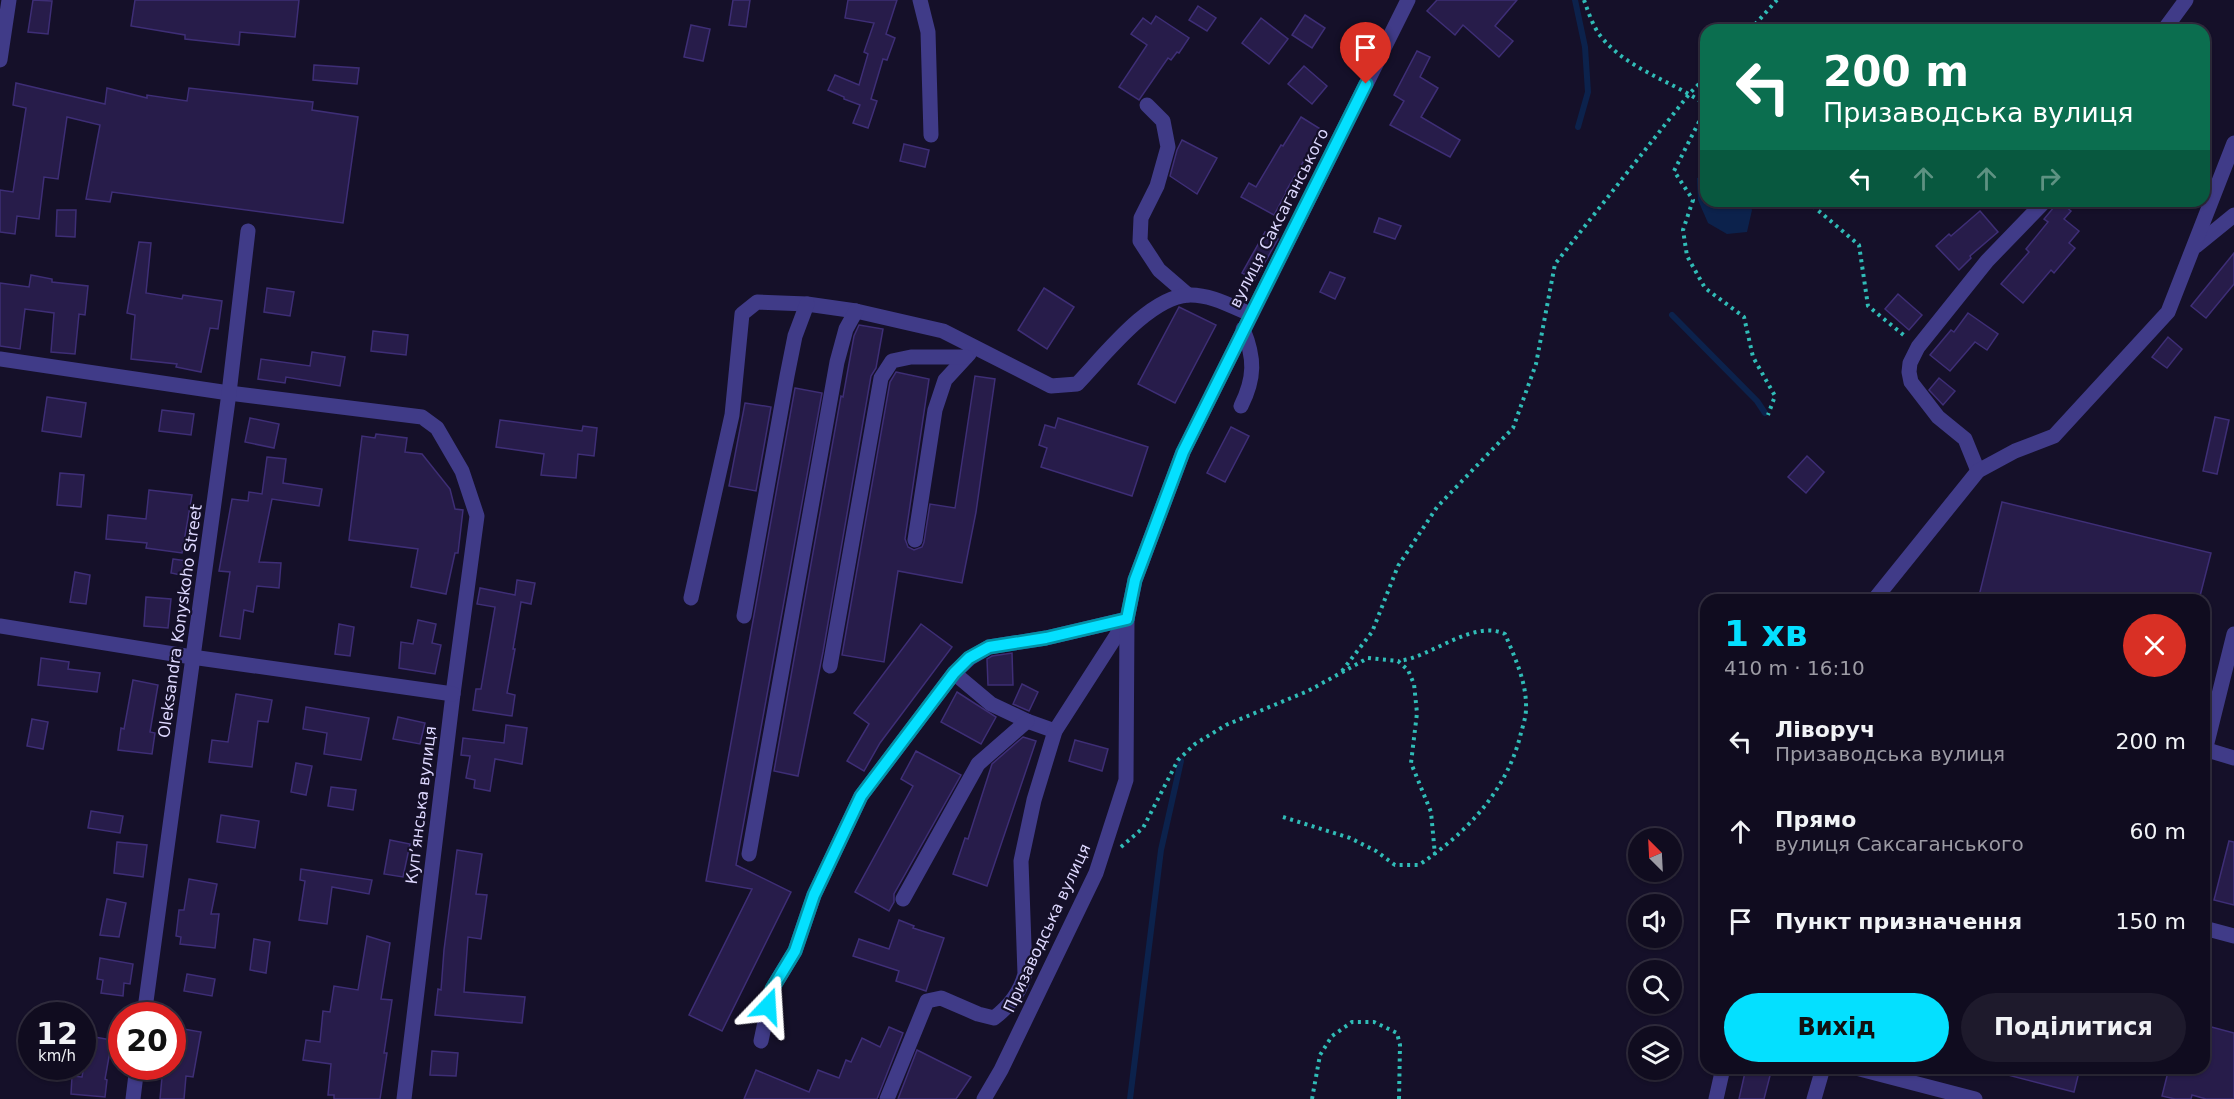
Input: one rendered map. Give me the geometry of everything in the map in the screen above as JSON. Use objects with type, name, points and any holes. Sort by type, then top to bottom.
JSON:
[{"type":"street","points":[[0,55],[9,0]]},
{"type":"street","points":[[920,0],[928,32],[931,135]]},
{"type":"street","name":"вулиця Саксаганського","points":[[1183,452],[1407,0]]},
{"type":"street","points":[[2168,24],[2186,0]]},
{"type":"street","points":[[1147,105],[1163,121],[1167,147],[1157,186],[1141,218],[1140,241],[1159,270],[1188,295]]},
{"type":"street","points":[[2210,204],[2234,143]]},
{"type":"street","points":[[1978,471],[1965,439],[1938,417],[1911,382],[1910,363],[1918,346],[1987,261],[2039,207]]},
{"type":"street","points":[[1879,594],[1978,471],[2015,451],[2054,436],[2168,312],[2209,207]]},
{"type":"street","points":[[2193,248],[2234,215]]},
{"type":"street","name":"Oleksandra Konyskoho Street","points":[[146,1002],[229,393],[248,231]]},
{"type":"street","points":[[691,598],[732,415],[742,314],[757,302],[807,304],[856,310],[943,330],[971,352],[1051,386],[1077,384],[1146,313],[1163,303],[1188,295],[1216,299],[1250,314]]},
{"type":"street","points":[[744,616],[795,336],[807,304]]},
{"type":"street","points":[[748,854],[837,362],[846,328],[856,310]]},
{"type":"street","points":[[1241,406],[1250,388],[1251,364],[1251,349],[1243,329]]},
{"type":"street","points":[[915,540],[935,410],[945,380],[971,352]]},
{"type":"street","points":[[830,666],[881,378],[892,361],[911,357],[971,352]]},
{"type":"street","points":[[0,358],[229,393]]},
{"type":"street","name":"Купʼянська вулиця","points":[[229,393],[422,417],[437,428],[462,471],[477,516],[404,1099]]},
{"type":"street","name":"Призаводська вулиця","points":[[983,1099],[1001,1070],[1096,873],[1126,780],[1127,619],[1135,580],[1183,452]]},
{"type":"street","points":[[761,1041],[772,989],[795,951],[814,895],[861,796],[954,673],[969,658],[989,647],[1046,638],[1127,619]]},
{"type":"street","points":[[887,1099],[927,1001],[940,998],[978,1014],[994,1018],[1006,1009],[1021,989],[1025,974],[1021,861],[1034,800],[1055,731],[1127,619]]},
{"type":"street","points":[[0,627],[453,694]]},
{"type":"street","points":[[2210,728],[2234,634]]},
{"type":"street","points":[[954,673],[991,704],[1027,722],[1055,731]]},
{"type":"street","points":[[903,899],[978,764],[1027,722]]},
{"type":"street","points":[[2210,753],[2234,758]]},
{"type":"street","points":[[2210,930],[2234,936]]},
{"type":"street","points":[[1006,1009],[1025,1018]]},
{"type":"street","points":[[1716,1099],[1722,1074]]},
{"type":"street","points":[[1814,1099],[1821,1074]]},
{"type":"street","points":[[1879,1074],[1975,1099]]},
{"type":"street","points":[[133,1099],[135,1080]]},
{"type":"path","points":[[1584,0],[1597,32],[1616,53],[1690,93],[1700,102]]},
{"type":"path","points":[[1755,24],[1777,0]]},
{"type":"path","points":[[1342,671],[1372,632],[1398,566],[1437,507],[1514,428],[1536,364],[1555,264],[1700,83]]},
{"type":"path","points":[[1700,119],[1674,171],[1693,200],[1683,230],[1687,256],[1705,288],[1744,317],[1753,357],[1775,396],[1768,415]]},
{"type":"path","points":[[1814,207],[1859,245],[1868,306],[1918,346]]},
{"type":"path","points":[[1105,845],[1116,851],[1143,828],[1178,760],[1195,744],[1226,725],[1308,691],[1368,658],[1398,661],[1414,659],[1476,632],[1496,630],[1505,634],[1520,668],[1524,689],[1526,711],[1517,746],[1508,770],[1491,800],[1475,819],[1434,855],[1419,865],[1395,865],[1376,851],[1350,838],[1283,817]]},
{"type":"path","points":[[1398,661],[1408,670],[1414,684],[1417,712],[1411,763],[1431,812],[1434,855]]},
{"type":"path","points":[[1312,1099],[1320,1055],[1332,1036],[1352,1022],[1374,1022],[1397,1033],[1400,1045],[1399,1099]]},
{"type":"water","points":[[1697,178],[1700,178],[1700,205],[1698,200]]},
{"type":"water","points":[[1701,207],[1751,207],[1752,210],[1747,232],[1727,234],[1708,223]]},
{"type":"building","points":[[33,0],[52,1],[48,34],[28,32]]},
{"type":"building","points":[[135,0],[299,0],[295,37],[240,32],[239,45],[185,39],[185,35],[131,26]]},
{"type":"building","points":[[733,0],[750,0],[746,27],[729,25]]},
{"type":"building","points":[[848,0],[897,0],[886,34],[895,38],[887,60],[883,59],[871,99],[877,101],[868,128],[853,123],[860,105],[828,90],[835,75],[859,85],[868,54],[864,52],[874,23],[845,18]]},
{"type":"building","points":[[1437,0],[1517,0],[1495,26],[1513,41],[1499,57],[1463,25],[1455,35],[1427,11]]},
{"type":"building","points":[[1198,6],[1216,18],[1207,31],[1189,20]]},
{"type":"building","points":[[1305,15],[1325,28],[1312,48],[1292,35]]},
{"type":"building","points":[[1156,16],[1189,38],[1179,53],[1177,52],[1171,60],[1168,58],[1139,100],[1119,87],[1147,45],[1131,34],[1143,18],[1151,24]]},
{"type":"building","points":[[1261,18],[1288,39],[1269,64],[1242,43]]},
{"type":"building","points":[[691,25],[710,29],[703,61],[684,57]]},
{"type":"building","points":[[1417,51],[1430,57],[1420,77],[1438,88],[1421,117],[1460,140],[1450,157],[1390,125],[1404,101],[1394,95]]},
{"type":"building","points":[[314,65],[359,68],[357,84],[313,80]]},
{"type":"building","points":[[1304,66],[1327,86],[1312,104],[1288,84]]},
{"type":"building","points":[[16,83],[105,104],[107,88],[147,98],[147,95],[187,101],[189,88],[313,102],[312,110],[358,117],[343,223],[112,192],[110,202],[86,199],[100,125],[67,117],[58,179],[44,177],[39,219],[17,216],[15,234],[0,232],[0,190],[13,192],[26,108],[13,105]]},
{"type":"building","points":[[1301,117],[1322,130],[1274,215],[1241,197],[1249,183],[1256,187]]},
{"type":"building","points":[[1182,140],[1217,158],[1197,194],[1170,176]]},
{"type":"building","points":[[904,144],[929,150],[925,167],[900,161]]},
{"type":"building","points":[[2054,207],[2066,207],[2071,211],[2064,219],[2079,231],[2069,243],[2075,248],[2054,273],[2051,270],[2023,303],[2001,284],[2029,252],[2026,249],[2048,222],[2044,219]]},
{"type":"building","points":[[57,210],[76,210],[75,237],[56,236]]},
{"type":"building","points":[[1980,211],[1998,232],[1970,256],[1971,258],[1959,270],[1936,246]]},
{"type":"building","points":[[1379,218],[1401,226],[1395,239],[1374,232]]},
{"type":"building","points":[[1265,232],[1278,239],[1255,280],[1242,273]]},
{"type":"building","points":[[139,242],[151,243],[146,293],[182,299],[183,295],[222,301],[218,329],[210,328],[201,372],[176,367],[177,364],[131,359],[135,315],[127,313]]},
{"type":"building","points":[[2234,253],[2234,284],[2206,318],[2191,306]]},
{"type":"building","points":[[1330,272],[1345,278],[1335,299],[1320,292]]},
{"type":"building","points":[[31,275],[52,279],[52,282],[88,286],[85,315],[79,314],[75,354],[51,352],[54,313],[25,309],[20,349],[0,346],[0,283],[29,287]]},
{"type":"building","points":[[267,288],[294,292],[290,316],[264,312]]},
{"type":"building","points":[[1044,288],[1074,307],[1047,349],[1018,330]]},
{"type":"building","points":[[1898,294],[1922,315],[1909,330],[1885,309]]},
{"type":"building","points":[[1179,307],[1216,325],[1175,403],[1138,384]]},
{"type":"building","points":[[1968,313],[1998,334],[1987,350],[1975,342],[1950,371],[1930,355],[1951,330],[1954,332]]},
{"type":"building","points":[[859,325],[883,329],[876,368],[871,376],[823,652],[798,776],[774,771],[841,396],[843,397],[854,336]]},
{"type":"building","points":[[373,331],[408,335],[406,355],[371,351]]},
{"type":"building","points":[[2168,337],[2182,349],[2167,368],[2152,357]]},
{"type":"building","points":[[312,352],[345,357],[340,386],[286,377],[285,383],[258,379],[261,359],[310,366]]},
{"type":"building","points":[[896,372],[929,379],[905,539],[908,547],[914,550],[922,547],[924,542],[930,504],[955,508],[975,376],[995,379],[976,512],[962,583],[898,571],[884,662],[842,655],[890,382]]},
{"type":"building","points":[[1939,378],[1955,391],[1943,405],[1929,390]]},
{"type":"building","points":[[795,388],[822,393],[736,865],[791,892],[722,1031],[689,1015],[752,889],[706,881]]},
{"type":"building","points":[[47,397],[86,403],[81,437],[42,431]]},
{"type":"building","points":[[745,403],[771,407],[756,491],[729,486]]},
{"type":"building","points":[[162,410],[194,414],[191,435],[159,431]]},
{"type":"building","points":[[2215,417],[2229,420],[2217,474],[2203,471]]},
{"type":"building","points":[[250,418],[279,424],[274,448],[245,442]]},
{"type":"building","points":[[1058,418],[1148,447],[1132,496],[1041,467],[1047,448],[1039,445],[1045,425],[1055,428]]},
{"type":"building","points":[[500,420],[582,431],[583,426],[597,428],[594,456],[578,454],[576,478],[541,475],[544,454],[496,447]]},
{"type":"building","points":[[1231,427],[1249,436],[1225,482],[1207,473]]},
{"type":"building","points":[[376,434],[407,438],[405,452],[422,454],[450,489],[455,509],[463,510],[458,553],[455,553],[446,594],[411,587],[418,549],[349,540],[362,436],[375,438]]},
{"type":"building","points":[[1807,456],[1824,472],[1806,493],[1788,477]]},
{"type":"building","points":[[267,457],[286,459],[283,483],[322,489],[319,506],[272,499],[259,562],[281,563],[279,588],[257,586],[253,612],[244,610],[240,639],[220,636],[230,572],[219,571],[232,499],[248,501],[249,492],[262,494]]},
{"type":"building","points":[[60,473],[84,475],[81,507],[57,505]]},
{"type":"building","points":[[149,490],[192,495],[182,553],[146,548],[147,543],[106,539],[108,515],[146,519]]},
{"type":"building","points":[[2002,502],[2211,553],[2201,594],[1979,594]]},
{"type":"building","points":[[173,559],[194,562],[191,577],[171,573]]},
{"type":"building","points":[[75,572],[90,575],[86,604],[70,602]]},
{"type":"building","points":[[517,580],[535,583],[531,604],[521,602],[507,693],[515,695],[512,716],[473,710],[476,689],[481,689],[495,607],[477,604],[480,588],[515,595]]},
{"type":"building","points":[[146,597],[171,599],[168,628],[144,626]]},
{"type":"building","points":[[418,620],[436,624],[432,643],[441,645],[435,674],[399,668],[401,642],[413,644]]},
{"type":"building","points":[[339,624],[354,627],[350,656],[335,654]]},
{"type":"building","points":[[921,624],[952,647],[880,743],[864,771],[847,761],[869,724],[854,713]]},
{"type":"building","points":[[1012,653],[1013,685],[988,685],[987,659]]},
{"type":"building","points":[[41,658],[69,662],[68,669],[100,673],[97,692],[38,685]]},
{"type":"building","points":[[133,680],[158,685],[150,732],[155,733],[152,754],[118,750]]},
{"type":"building","points":[[1022,684],[1038,692],[1029,711],[1013,704]]},
{"type":"building","points":[[957,692],[996,717],[981,744],[941,722]]},
{"type":"building","points":[[236,694],[272,700],[268,722],[258,721],[252,767],[209,762],[212,740],[228,742]]},
{"type":"building","points":[[306,707],[369,718],[361,760],[324,754],[327,733],[303,729]]},
{"type":"building","points":[[398,717],[425,723],[420,744],[393,739]]},
{"type":"building","points":[[32,719],[48,722],[43,749],[27,746]]},
{"type":"building","points":[[506,725],[527,728],[522,764],[495,759],[490,791],[474,788],[475,780],[466,778],[470,756],[461,755],[463,738],[504,743]]},
{"type":"building","points":[[1023,737],[1036,741],[987,886],[953,874],[965,838],[968,839],[992,764]]},
{"type":"building","points":[[1075,740],[1108,749],[1102,771],[1069,761]]},
{"type":"building","points":[[916,751],[961,775],[894,894],[894,902],[889,911],[855,892],[913,786],[901,779]]},
{"type":"building","points":[[296,763],[312,766],[306,795],[291,792]]},
{"type":"building","points":[[331,787],[356,790],[353,810],[328,806]]},
{"type":"building","points":[[91,811],[123,816],[120,833],[88,828]]},
{"type":"building","points":[[221,815],[259,821],[255,848],[217,842]]},
{"type":"building","points":[[390,840],[410,844],[403,877],[384,874]]},
{"type":"building","points":[[2229,841],[2234,842],[2234,905],[2214,900]]},
{"type":"building","points":[[117,842],[147,845],[143,877],[114,873]]},
{"type":"building","points":[[457,850],[482,854],[476,894],[487,895],[481,939],[468,937],[464,992],[525,997],[522,1023],[435,1015],[438,989],[441,990]]},
{"type":"building","points":[[301,869],[372,880],[369,894],[332,887],[327,924],[299,920],[305,881],[300,880]]},
{"type":"building","points":[[189,879],[217,884],[211,914],[219,914],[215,948],[180,944],[181,937],[176,936],[179,910],[184,910]]},
{"type":"building","points":[[107,899],[126,903],[119,937],[100,935]]},
{"type":"building","points":[[899,920],[914,926],[913,928],[944,938],[926,991],[896,981],[899,971],[853,956],[859,939],[889,949]]},
{"type":"building","points":[[367,936],[390,943],[381,999],[392,1000],[380,1099],[334,1099],[334,1095],[328,1095],[331,1064],[303,1060],[306,1040],[320,1042],[323,1011],[330,1012],[334,986],[358,990]]},
{"type":"building","points":[[254,939],[270,942],[266,973],[250,970]]},
{"type":"building","points":[[100,958],[133,964],[130,984],[124,983],[123,996],[101,993],[103,980],[97,979]]},
{"type":"building","points":[[187,974],[215,979],[212,996],[184,991]]},
{"type":"building","points":[[889,1027],[903,1033],[877,1099],[744,1099],[756,1070],[809,1092],[818,1070],[839,1078],[846,1060],[851,1062],[862,1038],[880,1047]]},
{"type":"building","points":[[2210,1027],[2234,1033],[2234,1099],[2206,1099],[2192,1095],[2191,1099],[2175,1099],[2162,1096],[2168,1074],[2210,1074]]},
{"type":"building","points":[[186,1029],[201,1032],[193,1077],[186,1076]]},
{"type":"building","points":[[96,1037],[108,1039],[105,1097],[71,1094],[72,1080],[96,1080]]},
{"type":"building","points":[[917,1050],[971,1077],[956,1099],[898,1099]]},
{"type":"building","points":[[432,1051],[458,1053],[456,1076],[430,1075]]},
{"type":"building","points":[[1745,1074],[1770,1074],[1764,1099],[1739,1099]]},
{"type":"building","points":[[2004,1074],[2078,1074],[2074,1092]]},
{"type":"building","points":[[162,1080],[186,1080],[184,1099],[160,1099]]},
{"type":"waterway","points":[[1575,0],[1585,47],[1588,92],[1578,127]]},
{"type":"waterway","points":[[1672,315],[1757,401],[1765,413]]},
{"type":"waterway","points":[[1130,1099],[1161,850],[1181,761]]},
{"type":"route","points":[[768,1006],[772,989],[795,951],[814,895],[861,796],[954,673],[969,658],[989,647],[1046,638],[1127,619],[1135,580],[1183,452],[1366,84]]}]
